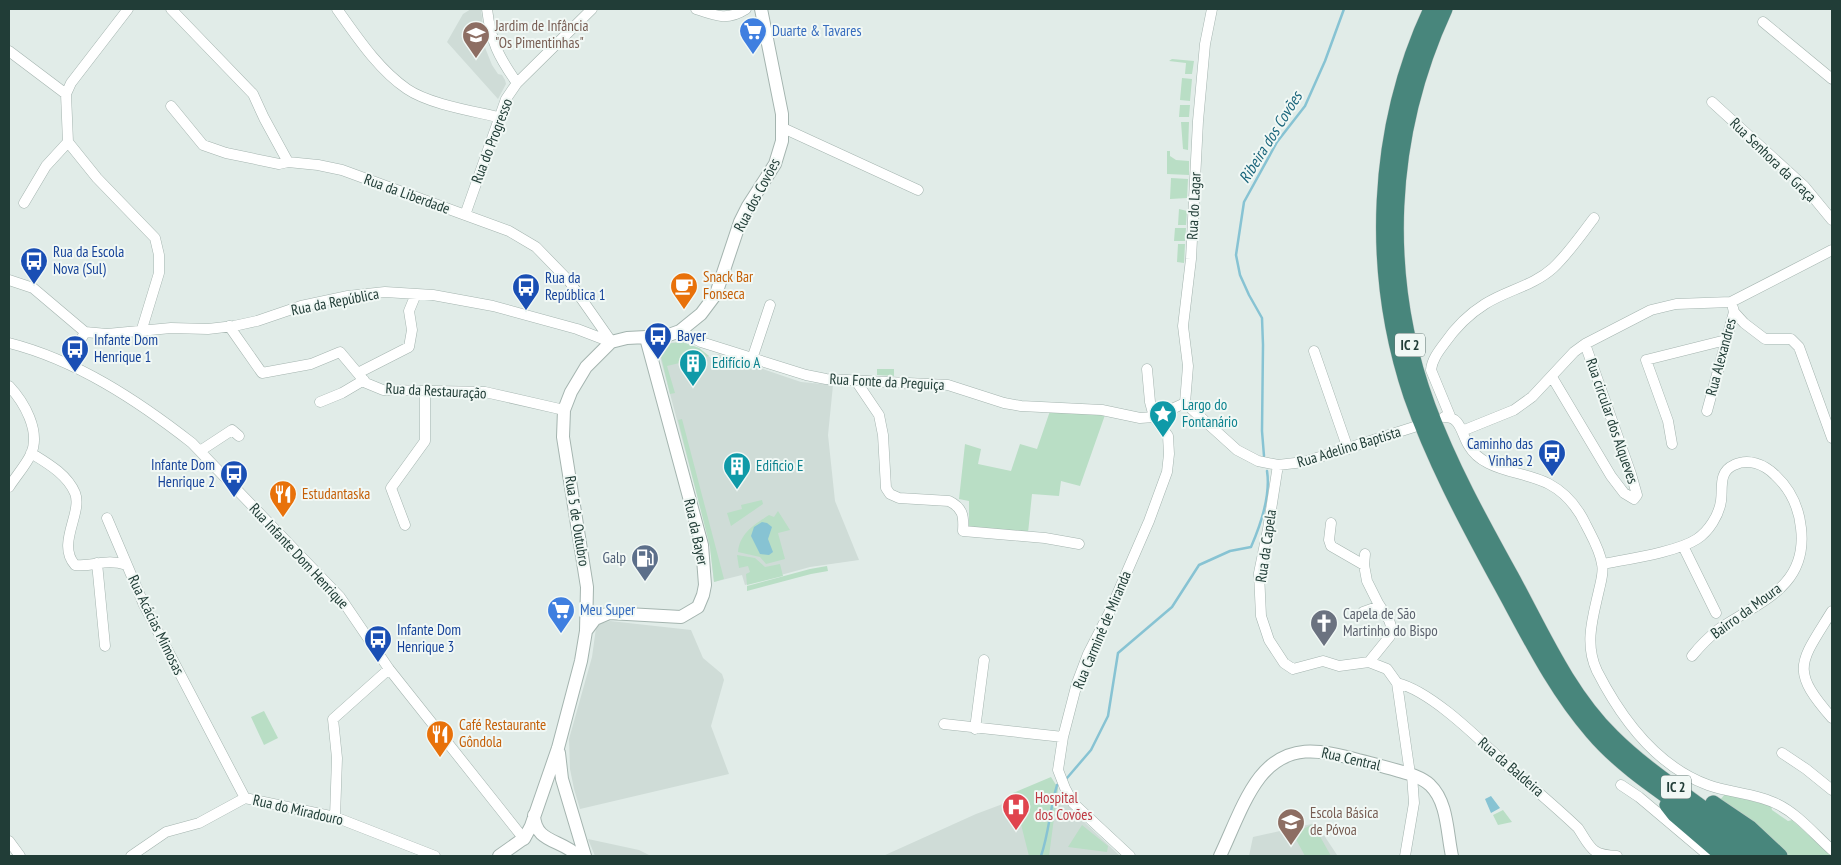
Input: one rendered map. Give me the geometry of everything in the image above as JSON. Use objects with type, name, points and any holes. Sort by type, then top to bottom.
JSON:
[{"type":"highway","name":"IC 2","points":[[1431,9],[1407,70],[1397,108],[1388,150],[1383,198],[1388,296],[1400,359],[1411,396],[1439,464],[1485,555],[1546,666],[1571,707],[1594,734],[1629,769],[1714,831],[1743,856]]},
{"type":"highway","name":"IC 2","points":[[1445,9],[1419,72],[1409,110],[1401,152],[1397,198],[1396,240],[1404,320],[1419,381],[1428,408],[1454,467],[1485,528],[1571,684],[1593,715],[1612,736],[1642,762],[1721,820],[1761,856]]},
{"type":"highway","points":[[1648,783],[1674,814],[1724,856]]},
{"type":"highway","points":[[1674,786],[1717,805],[1750,828],[1780,856]]},
{"type":"street","points":[[128,9],[71,83],[66,94],[68,142],[97,178],[155,238],[159,255],[159,273],[141,332]]},
{"type":"street","points":[[171,9],[253,94],[288,162]]},
{"type":"street","points":[[337,9],[368,51],[387,72],[408,90],[430,100],[498,118]]},
{"type":"street","points":[[487,9],[494,44],[503,63],[517,83]]},
{"type":"street","name":"Rua do Progresso","points":[[465,215],[506,98],[517,83],[592,9]]},
{"type":"street","points":[[696,9],[722,17],[736,15],[746,9]]},
{"type":"street","name":"Rua dos Covões","points":[[646,338],[666,336],[680,331],[701,314],[716,294],[740,222],[775,164],[782,141],[782,114],[762,9]]},
{"type":"street","name":"Rua do Lagar","points":[[1185,403],[1188,366],[1184,326],[1191,259],[1205,44],[1212,9]]},
{"type":"street","points":[[1764,22],[1832,79]]},
{"type":"street","points":[[9,51],[66,94]]},
{"type":"street","name":"Rua Senhora da Graça","points":[[1712,102],[1804,186],[1832,220]]},
{"type":"street","name":"Rua da Liberdade","points":[[171,106],[203,145],[226,153],[279,164],[288,162],[342,170],[509,231],[536,247],[569,281],[612,342]]},
{"type":"street","points":[[783,128],[918,190]]},
{"type":"street","points":[[24,203],[46,166],[68,142]]},
{"type":"street","points":[[1594,218],[1552,268],[1527,285],[1486,303],[1468,316],[1444,344],[1434,359],[1431,370],[1447,417],[1457,421],[1472,451],[1488,463],[1548,483],[1564,494],[1581,514],[1603,564],[1590,626],[1591,655],[1605,685],[1637,734],[1648,746],[1677,769],[1694,779],[1718,788],[1782,806],[1832,850]]},
{"type":"street","points":[[1462,431],[1514,410],[1532,397],[1574,352],[1585,344],[1651,310],[1676,304],[1732,307],[1832,250]]},
{"type":"street","points":[[9,280],[33,288],[85,332],[68,364]]},
{"type":"street","name":"Rua da República","points":[[85,332],[107,334],[171,328],[208,329],[257,321],[301,306],[348,296],[385,292],[433,295],[494,306],[577,329],[612,342]]},
{"type":"street","points":[[320,402],[342,393],[361,376],[409,347],[412,330],[409,311],[416,294]]},
{"type":"street","points":[[752,359],[770,305]]},
{"type":"street","points":[[1732,307],[1744,323],[1766,339],[1791,339],[1799,347],[1832,438]]},
{"type":"street","name":"Rua Alexandres","points":[[1707,411],[1726,340],[1732,307]]},
{"type":"street","name":"Rua da Restauração","points":[[229,326],[262,373],[311,364],[340,352],[366,382],[383,390],[485,392],[564,410]]},
{"type":"street","name":"Rua Fonte da Preguiça","points":[[680,331],[701,342],[752,359],[826,379],[948,385],[1021,406],[1102,410],[1140,418],[1154,417],[1185,403]]},
{"type":"street","points":[[612,342],[627,338],[646,338]]},
{"type":"street","name":"Rua da Bayer","points":[[609,613],[681,618],[698,607],[704,595],[702,545],[646,338]]},
{"type":"street","points":[[1672,444],[1668,421],[1646,360],[1726,340]]},
{"type":"street","name":"Rua 5 de Outubro","points":[[542,792],[558,748],[581,660],[586,631],[587,595],[564,437],[564,410],[570,392],[586,367],[612,342]]},
{"type":"street","name":"Rua Infante Dom Henrique","points":[[9,343],[36,350],[104,383],[169,426],[200,451],[340,597],[389,669],[517,827],[524,839]]},
{"type":"street","name":"Rua circular dos Alqueves","points":[[1552,377],[1611,476],[1624,493],[1634,499],[1637,495],[1631,474],[1585,344]]},
{"type":"street","points":[[1314,351],[1348,449]]},
{"type":"street","points":[[1147,369],[1150,402],[1154,417]]},
{"type":"street","points":[[856,381],[879,415],[883,435],[886,488],[890,494],[898,498],[949,501],[956,504],[964,516],[963,531],[1045,538],[1079,544]]},
{"type":"street","points":[[9,386],[26,409],[34,438],[31,454],[9,487]]},
{"type":"street","points":[[405,525],[391,488],[426,442],[425,391]]},
{"type":"street","name":"Rua Adelino Baptista","points":[[1185,403],[1237,450],[1258,461],[1278,465],[1304,462],[1414,427]]},
{"type":"street","name":"Rua Carminé de Miranda","points":[[1130,856],[1073,803],[1058,770],[1077,683],[1088,654],[1109,613],[1149,521],[1167,472],[1168,436],[1154,417]]},
{"type":"street","points":[[200,451],[232,430],[239,436]]},
{"type":"street","name":"Rua Acácias Mimosas","points":[[31,454],[55,468],[74,491],[77,499],[76,508],[68,536],[71,560],[75,565],[80,566],[114,561],[127,565],[144,605],[245,798]]},
{"type":"street","name":"Bairro da Moura","points":[[1603,564],[1684,546],[1698,538],[1709,529],[1718,514],[1721,503],[1722,480],[1725,471],[1732,465],[1742,462],[1756,463],[1768,468],[1778,478],[1793,498],[1800,519],[1802,535],[1801,552],[1796,566],[1788,580],[1768,600],[1718,630],[1692,656]]},
{"type":"street","name":"Rua da Capela","points":[[1278,465],[1259,573],[1261,616],[1269,640],[1284,663],[1293,669],[1323,661],[1339,666],[1369,662],[1387,669]]},
{"type":"street","points":[[107,518],[127,565]]},
{"type":"street","points":[[1331,524],[1329,540],[1331,546],[1364,565]]},
{"type":"street","points":[[1684,546],[1716,613]]},
{"type":"street","points":[[1365,554],[1364,565],[1367,581],[1389,620],[1390,632],[1387,640],[1369,662]]},
{"type":"street","points":[[97,563],[105,646]]},
{"type":"street","points":[[587,595],[596,607],[609,613]]},
{"type":"street","points":[[1362,612],[1380,606]]},
{"type":"street","points":[[1832,611],[1809,648],[1803,667],[1804,677],[1810,690],[1832,718]]},
{"type":"street","points":[[586,631],[596,619],[609,613]]},
{"type":"street","points":[[1376,652],[1397,682],[1411,774],[1414,803],[1405,856]]},
{"type":"street","points":[[976,729],[984,660]]},
{"type":"street","points":[[335,817],[337,758],[333,719],[389,669]]},
{"type":"street","name":"Rua da Baldeira","points":[[1397,682],[1409,686],[1420,693],[1462,724],[1578,828],[1597,853],[1617,856]]},
{"type":"street","points":[[944,724],[976,729],[1064,737]]},
{"type":"street","name":"Rua 5 de Outubro","points":[[558,748],[565,793]]},
{"type":"street","name":"Rua Central","points":[[1220,856],[1259,778],[1272,764],[1283,757],[1300,751],[1334,753],[1411,774],[1430,785],[1444,811],[1452,856]]},
{"type":"street","points":[[1782,753],[1832,790]]},
{"type":"street","points":[[1621,784],[1709,856]]},
{"type":"street","points":[[524,839],[542,792],[554,786],[560,788],[565,793],[585,856]]},
{"type":"street","points":[[131,856],[166,832],[199,823],[245,798]]},
{"type":"street","name":"Rua do Miradouro","points":[[245,798],[335,817],[435,856]]},
{"type":"street","points":[[534,815],[537,830],[545,837],[561,844],[578,856]]},
{"type":"street","points":[[561,844],[568,842],[577,832]]},
{"type":"street","points":[[498,856],[524,839],[545,837]]},
{"type":"street","points":[[9,841],[20,856]]},
{"type":"shaded area","name":"Jardim de Infância \"Os Pimentinhas\"","points":[[471,9],[481,9],[484,36],[482,40],[492,65],[505,80],[506,84],[498,99],[447,42],[463,14]]},
{"type":"shaded area","points":[[682,342],[699,348],[712,359],[718,354],[801,382],[833,385],[828,435],[835,501],[859,560],[810,567],[745,585],[742,575],[714,582],[705,524],[659,353],[659,348],[663,343]]},
{"type":"shaded area","points":[[610,621],[691,630],[703,658],[722,674],[724,680],[711,726],[729,774],[580,809],[570,769],[569,739],[592,657],[596,628],[599,624]]},
{"type":"shaded area","name":"Hospital dos Covões","points":[[1056,784],[1058,788],[1057,794],[1120,856],[883,856],[976,814]]},
{"type":"shaded area","name":"Escola Básica de Póvoa","points":[[1316,823],[1337,855],[1249,856],[1253,837]]},
{"type":"shaded area","points":[[588,839],[639,850],[651,856],[595,856]]},
{"type":"green space","points":[[1172,59],[1194,61],[1192,74],[1185,74],[1186,63],[1169,61]]},
{"type":"green space","points":[[1182,78],[1192,79],[1190,101],[1180,100]]},
{"type":"green space","points":[[1180,105],[1190,105],[1189,117],[1179,117]]},
{"type":"green space","points":[[1181,122],[1189,122],[1188,150],[1183,149]]},
{"type":"green space","points":[[1167,151],[1170,151],[1170,156],[1176,160],[1189,161],[1189,175],[1167,174]]},
{"type":"green space","points":[[1171,178],[1188,179],[1187,198],[1170,199]]},
{"type":"green space","points":[[1179,209],[1187,211],[1186,225],[1178,225]]},
{"type":"green space","points":[[1175,228],[1186,228],[1185,241],[1174,241]]},
{"type":"green space","points":[[1178,244],[1185,244],[1184,263],[1177,262]]},
{"type":"green space","points":[[682,342],[699,348],[709,356],[667,366],[675,393],[670,394],[659,348],[663,344]]},
{"type":"green space","points":[[877,369],[894,369],[894,376],[877,375]]},
{"type":"green space","points":[[1050,411],[1105,415],[1080,486],[1061,481],[1059,496],[1032,494],[1028,533],[969,528],[969,501],[959,499],[965,444],[981,449],[978,464],[1011,471],[1020,444],[1037,449]]},
{"type":"green space","points":[[682,419],[724,579],[714,582],[710,547],[678,420]]},
{"type":"green space","points":[[762,500],[763,504],[731,526],[727,513],[742,509],[741,505]]},
{"type":"green space","points":[[778,511],[790,530],[778,533],[785,559],[766,564],[760,557],[738,552],[739,545],[749,530],[769,515],[774,517]]},
{"type":"green space","points":[[737,555],[755,558],[765,567],[780,564],[783,576],[747,585],[746,574],[750,572],[748,566],[739,568]]},
{"type":"green space","points":[[827,566],[828,571],[747,591],[747,586]]},
{"type":"green space","points":[[264,711],[278,738],[264,745],[251,717]]},
{"type":"green space","points":[[1051,777],[1058,788],[1049,856],[1029,856],[1013,793]]},
{"type":"green space","points":[[1725,794],[1771,806],[1772,810],[1788,821],[1792,820],[1832,856],[1788,856],[1720,800]]},
{"type":"green space","points":[[1503,810],[1512,822],[1498,825],[1493,815]]},
{"type":"green space","points":[[1313,824],[1331,856],[1305,856],[1293,834]]},
{"type":"green space","points":[[1082,825],[1108,846],[1107,852],[1068,847]]},
{"type":"water","points":[[762,522],[772,527],[768,539],[773,552],[769,555],[760,554],[751,536],[754,527]]},
{"type":"water","points":[[1491,796],[1500,808],[1491,813],[1485,799]]},
{"type":"waterway","name":"Ribeira dos Covões","points":[[1264,456],[1262,431],[1262,318],[1240,275],[1236,255],[1244,202],[1277,142],[1305,106],[1325,61],[1344,9]]},
{"type":"waterway","name":"Ribeira dos Covões","points":[[1067,778],[1091,750],[1108,716],[1118,653],[1172,607],[1199,565],[1230,551],[1251,547],[1262,519],[1268,490],[1267,471]]},
{"type":"waterway","name":"Ribeira dos Covões","points":[[1041,856],[1057,785]]},
{"type":"place","name":"Duarte & Tavares","points":[[753,55]]},
{"type":"place","name":"Jardim de Infância \"Os Pimentinhas\"","points":[[476,59]]},
{"type":"place","name":"Rua da Escola Nova (Sul)","points":[[34,285]]},
{"type":"place","name":"Snack Bar Fonseca","points":[[684,310]]},
{"type":"place","name":"Rua da República 1","points":[[526,311]]},
{"type":"place","name":"Bayer","points":[[658,360]]},
{"type":"place","name":"Infante Dom Henrique 1","points":[[75,373]]},
{"type":"place","name":"Edifício A","points":[[693,387]]},
{"type":"place","name":"Largo do Fontanário","points":[[1163,438]]},
{"type":"place","name":"Caminho das Vinhas 2","points":[[1552,477]]},
{"type":"place","name":"Edificio E","points":[[737,490]]},
{"type":"place","name":"Infante Dom Henrique 2","points":[[234,498]]},
{"type":"place","name":"Estudantaska","points":[[283,518]]},
{"type":"place","name":"Galp","points":[[645,582]]},
{"type":"place","name":"Meu Super","points":[[561,634]]},
{"type":"place","name":"Capela de São Martinho do Bispo","points":[[1324,647]]},
{"type":"place","name":"Infante Dom Henrique 3","points":[[378,663]]},
{"type":"place","name":"Café Restaurante Gôndola","points":[[440,758]]},
{"type":"place","name":"Hospital dos Covões","points":[[1016,831]]},
{"type":"place","name":"Escola Básica de Póvoa","points":[[1291,846]]}]
